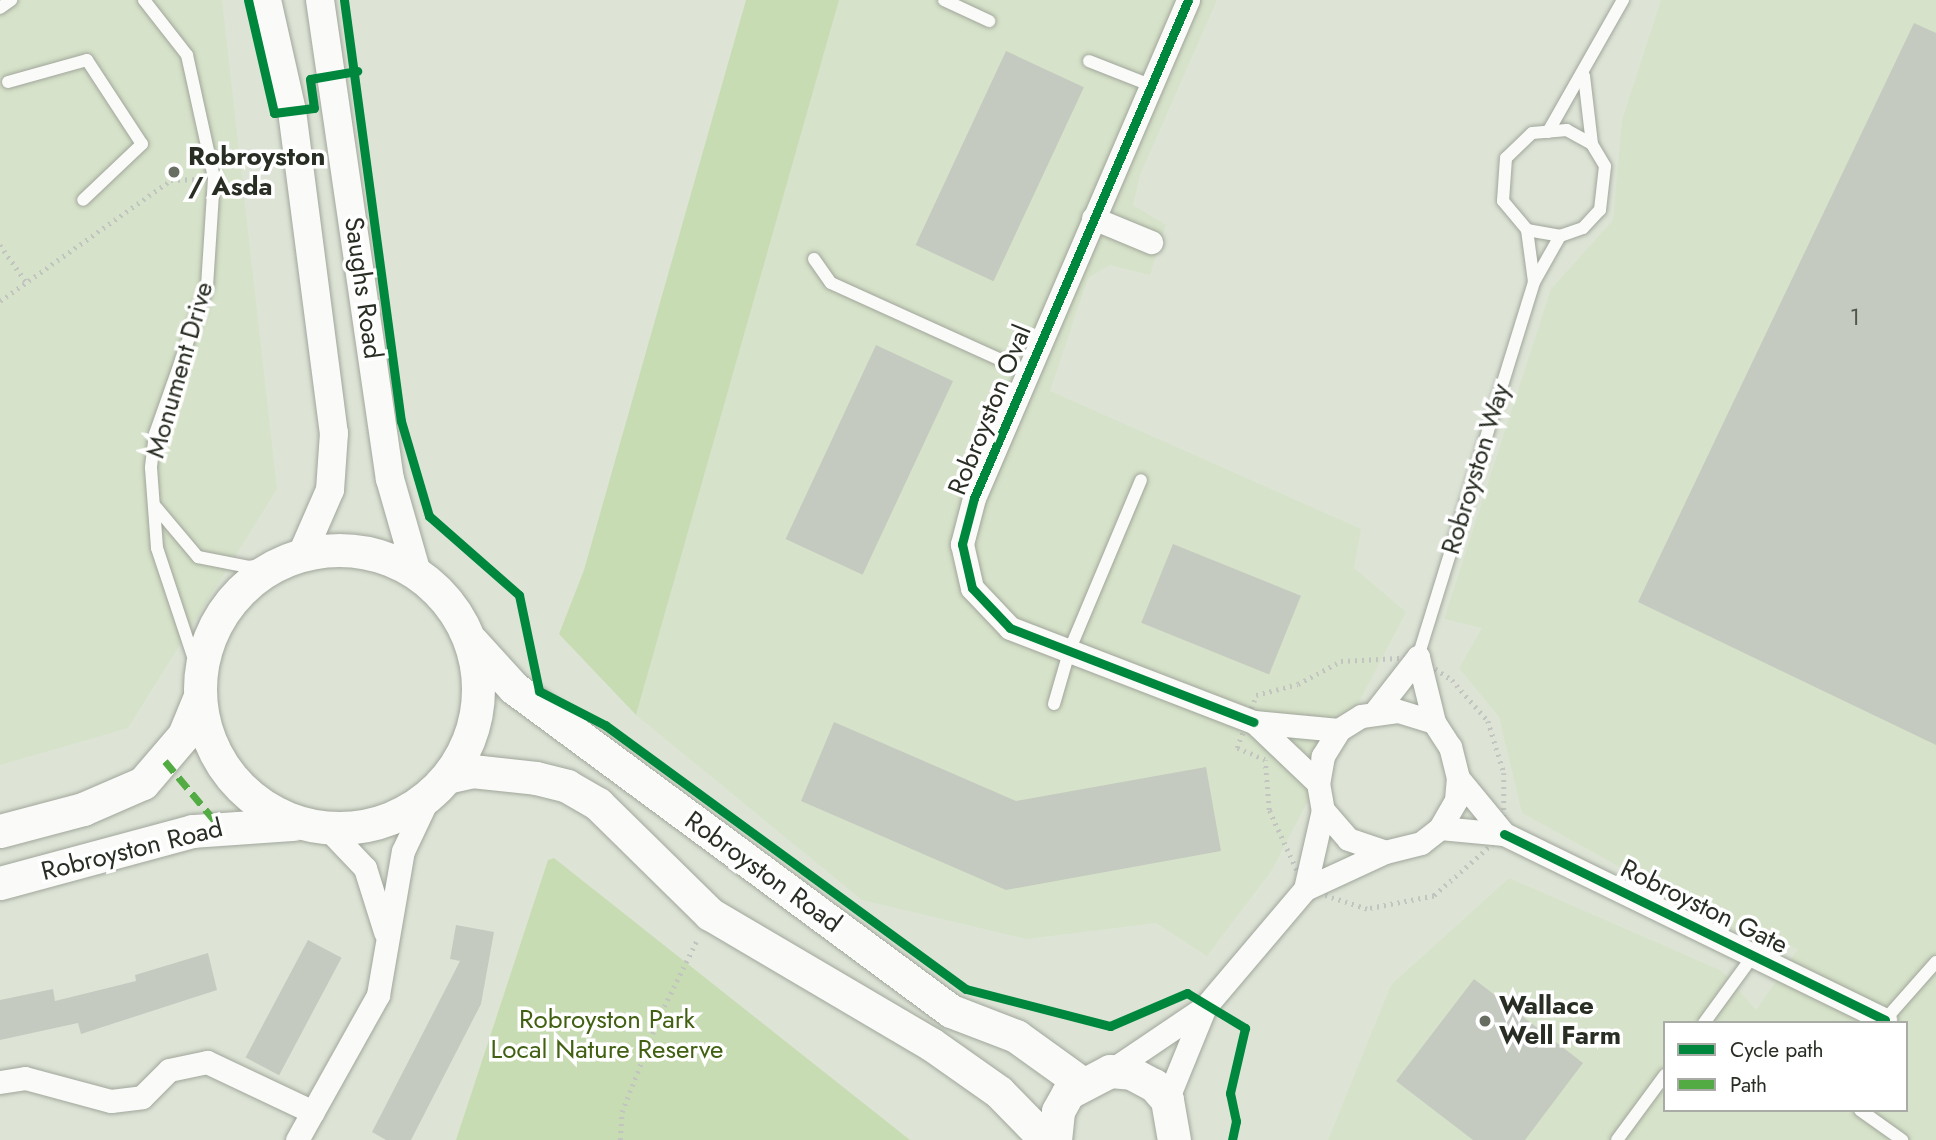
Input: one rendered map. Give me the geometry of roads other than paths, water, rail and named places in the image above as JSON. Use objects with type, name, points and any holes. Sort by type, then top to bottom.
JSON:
[{"type":"main road","name":"Robroyston Road","points":[[0,831],[83,809],[144,783],[184,735],[200,687],[211,635],[237,593],[293,557],[349,550],[385,557],[417,573],[443,596],[494,672],[951,1011],[1016,1036],[1095,1077],[1131,1073],[1167,1100]]},
{"type":"main road","points":[[439,786],[469,738],[478,697],[467,634]]},
{"type":"main road","points":[[200,687],[212,746],[249,796],[317,826]]},
{"type":"main road","name":"Robroyston Road","points":[[0,883],[193,831],[373,824],[439,786],[488,771],[567,786],[598,804],[710,914],[931,1044],[999,1092],[1046,1140]]},
{"type":"main road","points":[[1055,1140],[1058,1111],[1095,1077]]},
{"type":"main road","points":[[1167,1100],[1174,1140]]},
{"type":"street","name":"Saughs Road","points":[[267,0],[292,111],[334,433],[330,490],[293,557]]},
{"type":"street","name":"Saughs Road","points":[[320,0],[390,479],[417,573]]},
{"type":"street","name":"Robroyston Oval","points":[[1188,0],[974,498],[962,544],[972,589],[1010,628],[1251,721]]},
{"type":"street","points":[[1093,218],[1151,242]]},
{"type":"street","points":[[1375,712],[1418,657]]},
{"type":"street","points":[[1095,1077],[1205,1007],[1305,889],[1385,852],[1421,843],[1440,828],[1455,800],[1458,778],[1450,747],[1434,723],[1418,657]]},
{"type":"street","points":[[1305,889],[1323,810],[1318,783],[1322,755],[1339,730],[1375,712],[1397,711],[1434,723]]},
{"type":"street","points":[[1251,721],[1339,730]]},
{"type":"street","points":[[1251,721],[1318,783]]},
{"type":"street","points":[[1458,778],[1504,834]]},
{"type":"street","points":[[297,1140],[378,995],[390,952],[403,851],[439,786]]},
{"type":"street","points":[[1323,810],[1348,839],[1385,852]]},
{"type":"street","points":[[317,826],[365,869],[376,891],[390,952]]},
{"type":"street","points":[[1440,828],[1504,834]]},
{"type":"street","name":"Robroyston Gate","points":[[1504,834],[1755,953],[1884,1021]]},
{"type":"street","points":[[1167,1100],[1205,1007]]},
{"type":"street","points":[[0,1082],[25,1078],[111,1101],[142,1097],[169,1070],[207,1062],[313,1112]]},
{"type":"lane","points":[[0,8],[11,0]]},
{"type":"lane","name":"Monument Drive","points":[[144,0],[187,55],[214,178],[207,287],[155,434],[151,468],[157,548],[200,687]]},
{"type":"lane","points":[[944,0],[989,21]]},
{"type":"lane","points":[[1548,132],[1584,76],[1623,0]]},
{"type":"lane","points":[[8,82],[87,60],[142,144],[83,200]]},
{"type":"lane","points":[[1089,61],[1150,85]]},
{"type":"lane","points":[[1584,76],[1592,144],[1605,166],[1600,210],[1583,228],[1560,236],[1527,230],[1503,201],[1506,158],[1532,134],[1567,130],[1592,144]]},
{"type":"lane","name":"Robroyston Way","points":[[1527,230],[1534,282]]},
{"type":"lane","name":"Robroyston Way","points":[[1418,657],[1534,282],[1560,236]]},
{"type":"lane","points":[[814,259],[831,283],[1027,372]]},
{"type":"lane","points":[[1055,704],[1070,649],[1141,480]]},
{"type":"lane","points":[[155,506],[198,557],[249,567],[293,557]]},
{"type":"lane","points":[[1705,1021],[1755,953]]},
{"type":"lane","points":[[1884,1021],[1936,962]]},
{"type":"lane","points":[[1617,1140],[1663,1078]]},
{"type":"lane","points":[[1863,1112],[1902,1140]]},
{"type":"place","name":"Robroyston / Asda","points":[[174,172]]},
{"type":"place","name":"Wallace Well Farm","points":[[1485,1021]]},
{"type":"park label","name":"Robroyston Park Local Nature Reserve","points":[[607,1035]]}]
